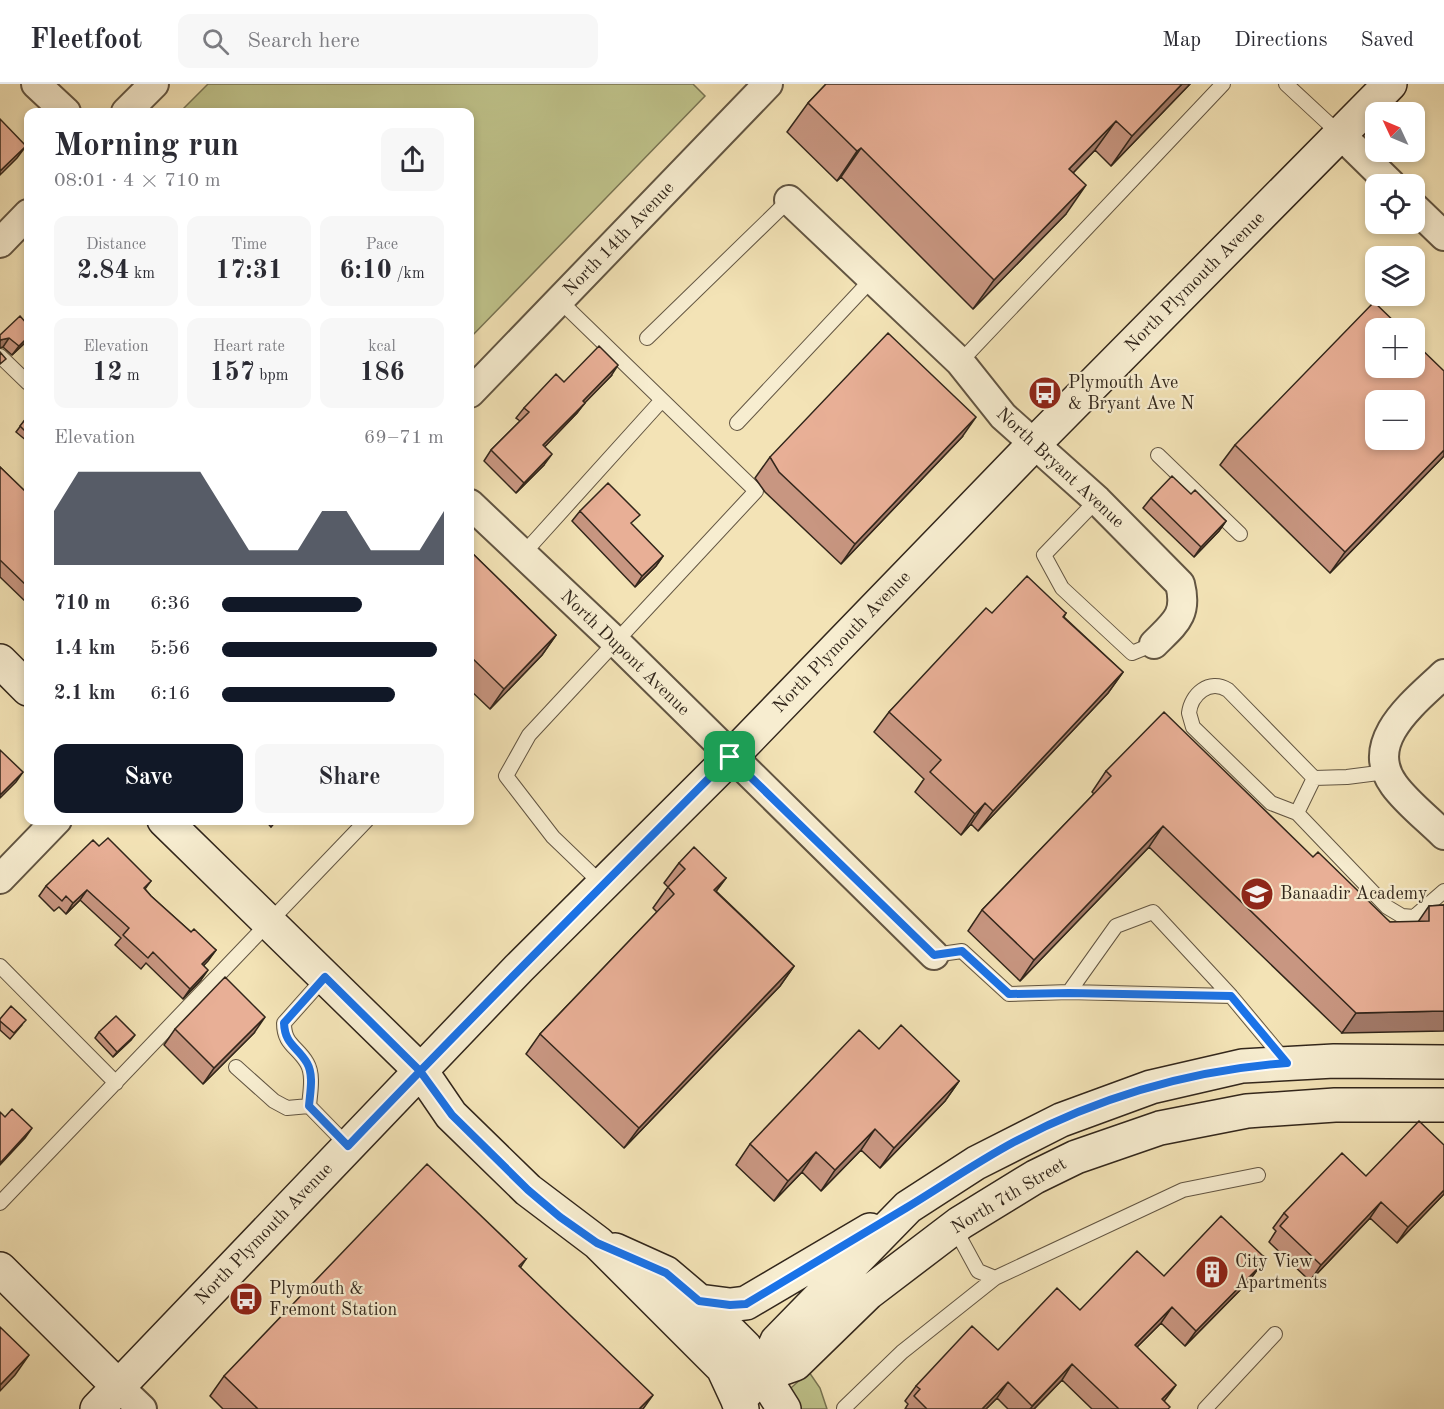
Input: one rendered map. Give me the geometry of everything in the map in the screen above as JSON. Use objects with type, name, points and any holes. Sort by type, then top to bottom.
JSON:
[{"type":"main road","name":"North Plymouth Avenue","points":[[108,1398],[420,1071],[1390,84]]},
{"type":"main road","points":[[0,661],[24,685]]},
{"type":"main road","name":"North 7th Street","points":[[169,825],[420,1071],[452,1115],[528,1190],[597,1243],[723,1368],[737,1406]]},
{"type":"main road","name":"North 7th Street","points":[[737,1406],[761,1376],[777,1341],[908,1207],[1016,1141],[1104,1102],[1197,1075],[1242,1066],[1334,1060],[1444,1062]]},
{"type":"main road","name":"North 7th Street","points":[[761,1376],[795,1364],[868,1293],[954,1227],[1007,1193],[1076,1157],[1160,1128],[1204,1117],[1289,1106],[1444,1105]]},
{"type":"main road","points":[[699,1301],[730,1305],[746,1304],[908,1207]]},
{"type":"main road","name":"North 7th Street","points":[[597,1243],[666,1273],[699,1301],[745,1347],[761,1376]]},
{"type":"main road","points":[[0,1269],[108,1398]]},
{"type":"main road","points":[[761,1376],[784,1409]]},
{"type":"street","points":[[36,84],[62,108]]},
{"type":"street","points":[[130,108],[154,84]]},
{"type":"street","name":"North 14th Avenue","points":[[474,389],[768,84]]},
{"type":"street","points":[[1341,135],[1381,174]]},
{"type":"street","name":"North Bryant Avenue","points":[[789,200],[960,362],[1003,416],[1097,500],[1180,584],[1184,601],[1178,620],[1154,644]]},
{"type":"street","points":[[0,243],[24,218]]},
{"type":"street","points":[[1425,218],[1444,236]]},
{"type":"street","name":"North Dupont Avenue","points":[[474,508],[615,641],[730,757],[934,955]]},
{"type":"street","points":[[1444,674],[1397,721],[1388,737],[1385,763],[1395,786],[1444,835]]},
{"type":"street","points":[[0,879],[52,825]]},
{"type":"street","points":[[108,1398],[142,1409]]},
{"type":"lane","points":[[960,362],[1223,84]]},
{"type":"lane","points":[[1286,84],[1341,135]]},
{"type":"lane","points":[[647,338],[741,244],[789,200]]},
{"type":"lane","points":[[737,423],[872,279]]},
{"type":"lane","points":[[559,300],[756,491],[529,735],[506,776],[552,837],[603,885]]},
{"type":"lane","points":[[0,356],[24,379]]},
{"type":"lane","points":[[523,554],[662,400]]},
{"type":"lane","points":[[1158,455],[1240,534]]},
{"type":"lane","points":[[1097,500],[1044,555],[1062,588],[1132,653],[1154,644]]},
{"type":"lane","points":[[1385,763],[1347,777],[1314,778],[1228,690],[1217,685],[1208,686],[1196,695],[1189,713],[1193,727],[1271,803],[1297,813],[1387,907],[1402,916],[1414,917],[1444,891]]},
{"type":"lane","points":[[1297,813],[1314,778]]},
{"type":"lane","points":[[0,1203],[362,825]]},
{"type":"lane","points":[[1069,993],[1116,926],[1153,912],[1231,996],[1287,1063]]},
{"type":"lane","points":[[934,955],[962,951],[1009,994],[1231,996]]},
{"type":"lane","points":[[0,966],[116,1083]]},
{"type":"lane","points":[[325,977],[284,1023],[284,1036],[308,1064],[311,1084],[309,1106],[348,1146]]},
{"type":"lane","points":[[236,1067],[281,1105],[287,1108],[309,1106]]},
{"type":"lane","points":[[844,1408],[902,1352],[995,1278],[1183,1190],[1258,1175]]},
{"type":"lane","points":[[954,1227],[978,1271],[995,1278]]},
{"type":"lane","points":[[1205,1409],[1275,1334]]},
{"type":"green space","points":[[208,84],[693,84],[705,96],[474,334],[474,108],[184,108]]},
{"type":"green space","points":[[809,1372],[820,1388],[827,1409],[767,1409]]},
{"type":"building","points":[[826,84],[1182,84],[1132,136],[1116,121],[1069,169],[1086,185],[994,280],[861,148],[857,151],[808,103]]},
{"type":"building","points":[[0,119],[24,144],[24,148],[0,171]]},
{"type":"building","points":[[1370,306],[1378,306],[1391,318],[1365,318],[1365,378],[1425,378],[1425,353],[1444,371],[1444,450],[1345,552],[1235,445]]},
{"type":"building","points":[[20,316],[24,320],[24,341],[19,346],[9,338],[0,340],[0,335]]},
{"type":"building","points":[[888,333],[976,417],[855,544],[779,472],[770,457]]},
{"type":"building","points":[[599,346],[618,365],[583,401],[585,403],[543,445],[552,454],[524,483],[491,450],[529,412],[524,408],[556,374],[564,382]]},
{"type":"building","points":[[0,352],[6,359],[0,364]]},
{"type":"building","points":[[0,467],[24,490],[24,583],[0,560]]},
{"type":"building","points":[[1172,476],[1191,494],[1195,490],[1226,521],[1201,547],[1151,498]]},
{"type":"building","points":[[608,483],[640,515],[631,523],[663,556],[642,576],[580,511]]},
{"type":"building","points":[[474,555],[556,635],[504,689],[474,660]]},
{"type":"building","points":[[1027,576],[1066,613],[1063,617],[1123,672],[993,811],[985,803],[975,814],[930,772],[941,760],[889,712],[986,608],[992,613]]},
{"type":"building","points":[[1164,712],[1313,857],[1318,852],[1390,922],[1429,921],[1429,906],[1444,905],[1444,1011],[1356,1013],[1163,826],[1034,960],[982,910],[1111,776],[1106,771]]},
{"type":"building","points":[[0,750],[23,772],[0,795]]},
{"type":"building","points":[[108,838],[151,881],[144,888],[151,896],[191,932],[194,929],[216,950],[202,964],[208,970],[190,989],[153,952],[148,958],[123,935],[129,928],[87,890],[73,903],[66,896],[62,901],[46,886],[93,840],[99,846]]},
{"type":"building","points":[[694,847],[726,878],[714,890],[794,966],[639,1128],[540,1034],[674,894],[668,887],[685,869],[679,863]]},
{"type":"building","points":[[225,977],[265,1017],[214,1068],[175,1029]]},
{"type":"building","points":[[11,1006],[26,1020],[14,1033],[0,1021]]},
{"type":"building","points":[[116,1016],[135,1035],[117,1052],[99,1032]]},
{"type":"building","points":[[901,1025],[959,1081],[894,1148],[875,1129],[835,1170],[816,1152],[788,1181],[750,1144],[859,1030],[879,1049]]},
{"type":"building","points":[[12,1109],[32,1128],[0,1163],[0,1112],[5,1117]]},
{"type":"building","points":[[1419,1121],[1444,1145],[1444,1190],[1408,1227],[1381,1202],[1321,1265],[1280,1226],[1288,1217],[1284,1213],[1342,1153],[1366,1176]]},
{"type":"building","points":[[427,1164],[526,1259],[519,1266],[653,1395],[639,1409],[258,1409],[224,1376]]},
{"type":"building","name":"City View Apartments","points":[[1221,1216],[1263,1256],[1257,1262],[1260,1266],[1196,1331],[1172,1307],[1135,1345],[1176,1385],[1162,1399],[1170,1407],[1168,1409],[1119,1409],[1072,1364],[1032,1406],[1008,1382],[982,1409],[927,1409],[914,1396],[920,1389],[916,1386],[972,1326],[998,1350],[1057,1288],[1080,1310],[1137,1251],[1164,1276]]},
{"type":"building","points":[[0,1327],[29,1355],[0,1385]]},
{"type":"place","name":"Plymouth Ave & Bryant Ave N","points":[[1045,393]]},
{"type":"place","name":"Banaadir Academy","points":[[1257,894]]},
{"type":"place","name":"City View Apartments","points":[[1212,1272]]},
{"type":"place","name":"Plymouth & Fremont Station","points":[[246,1299]]},
{"type":"route","points":[[730,757],[519,968],[420,1071],[392,1101],[348,1146],[309,1106],[311,1084],[308,1064],[284,1036],[284,1023],[325,977],[420,1071],[452,1115],[528,1190],[560,1217],[597,1243],[666,1273],[699,1301],[730,1305],[746,1304],[908,1207],[976,1163],[1061,1120],[1104,1102],[1197,1075],[1242,1066],[1287,1063],[1231,996],[1009,994],[962,951],[934,955],[730,757]]}]
